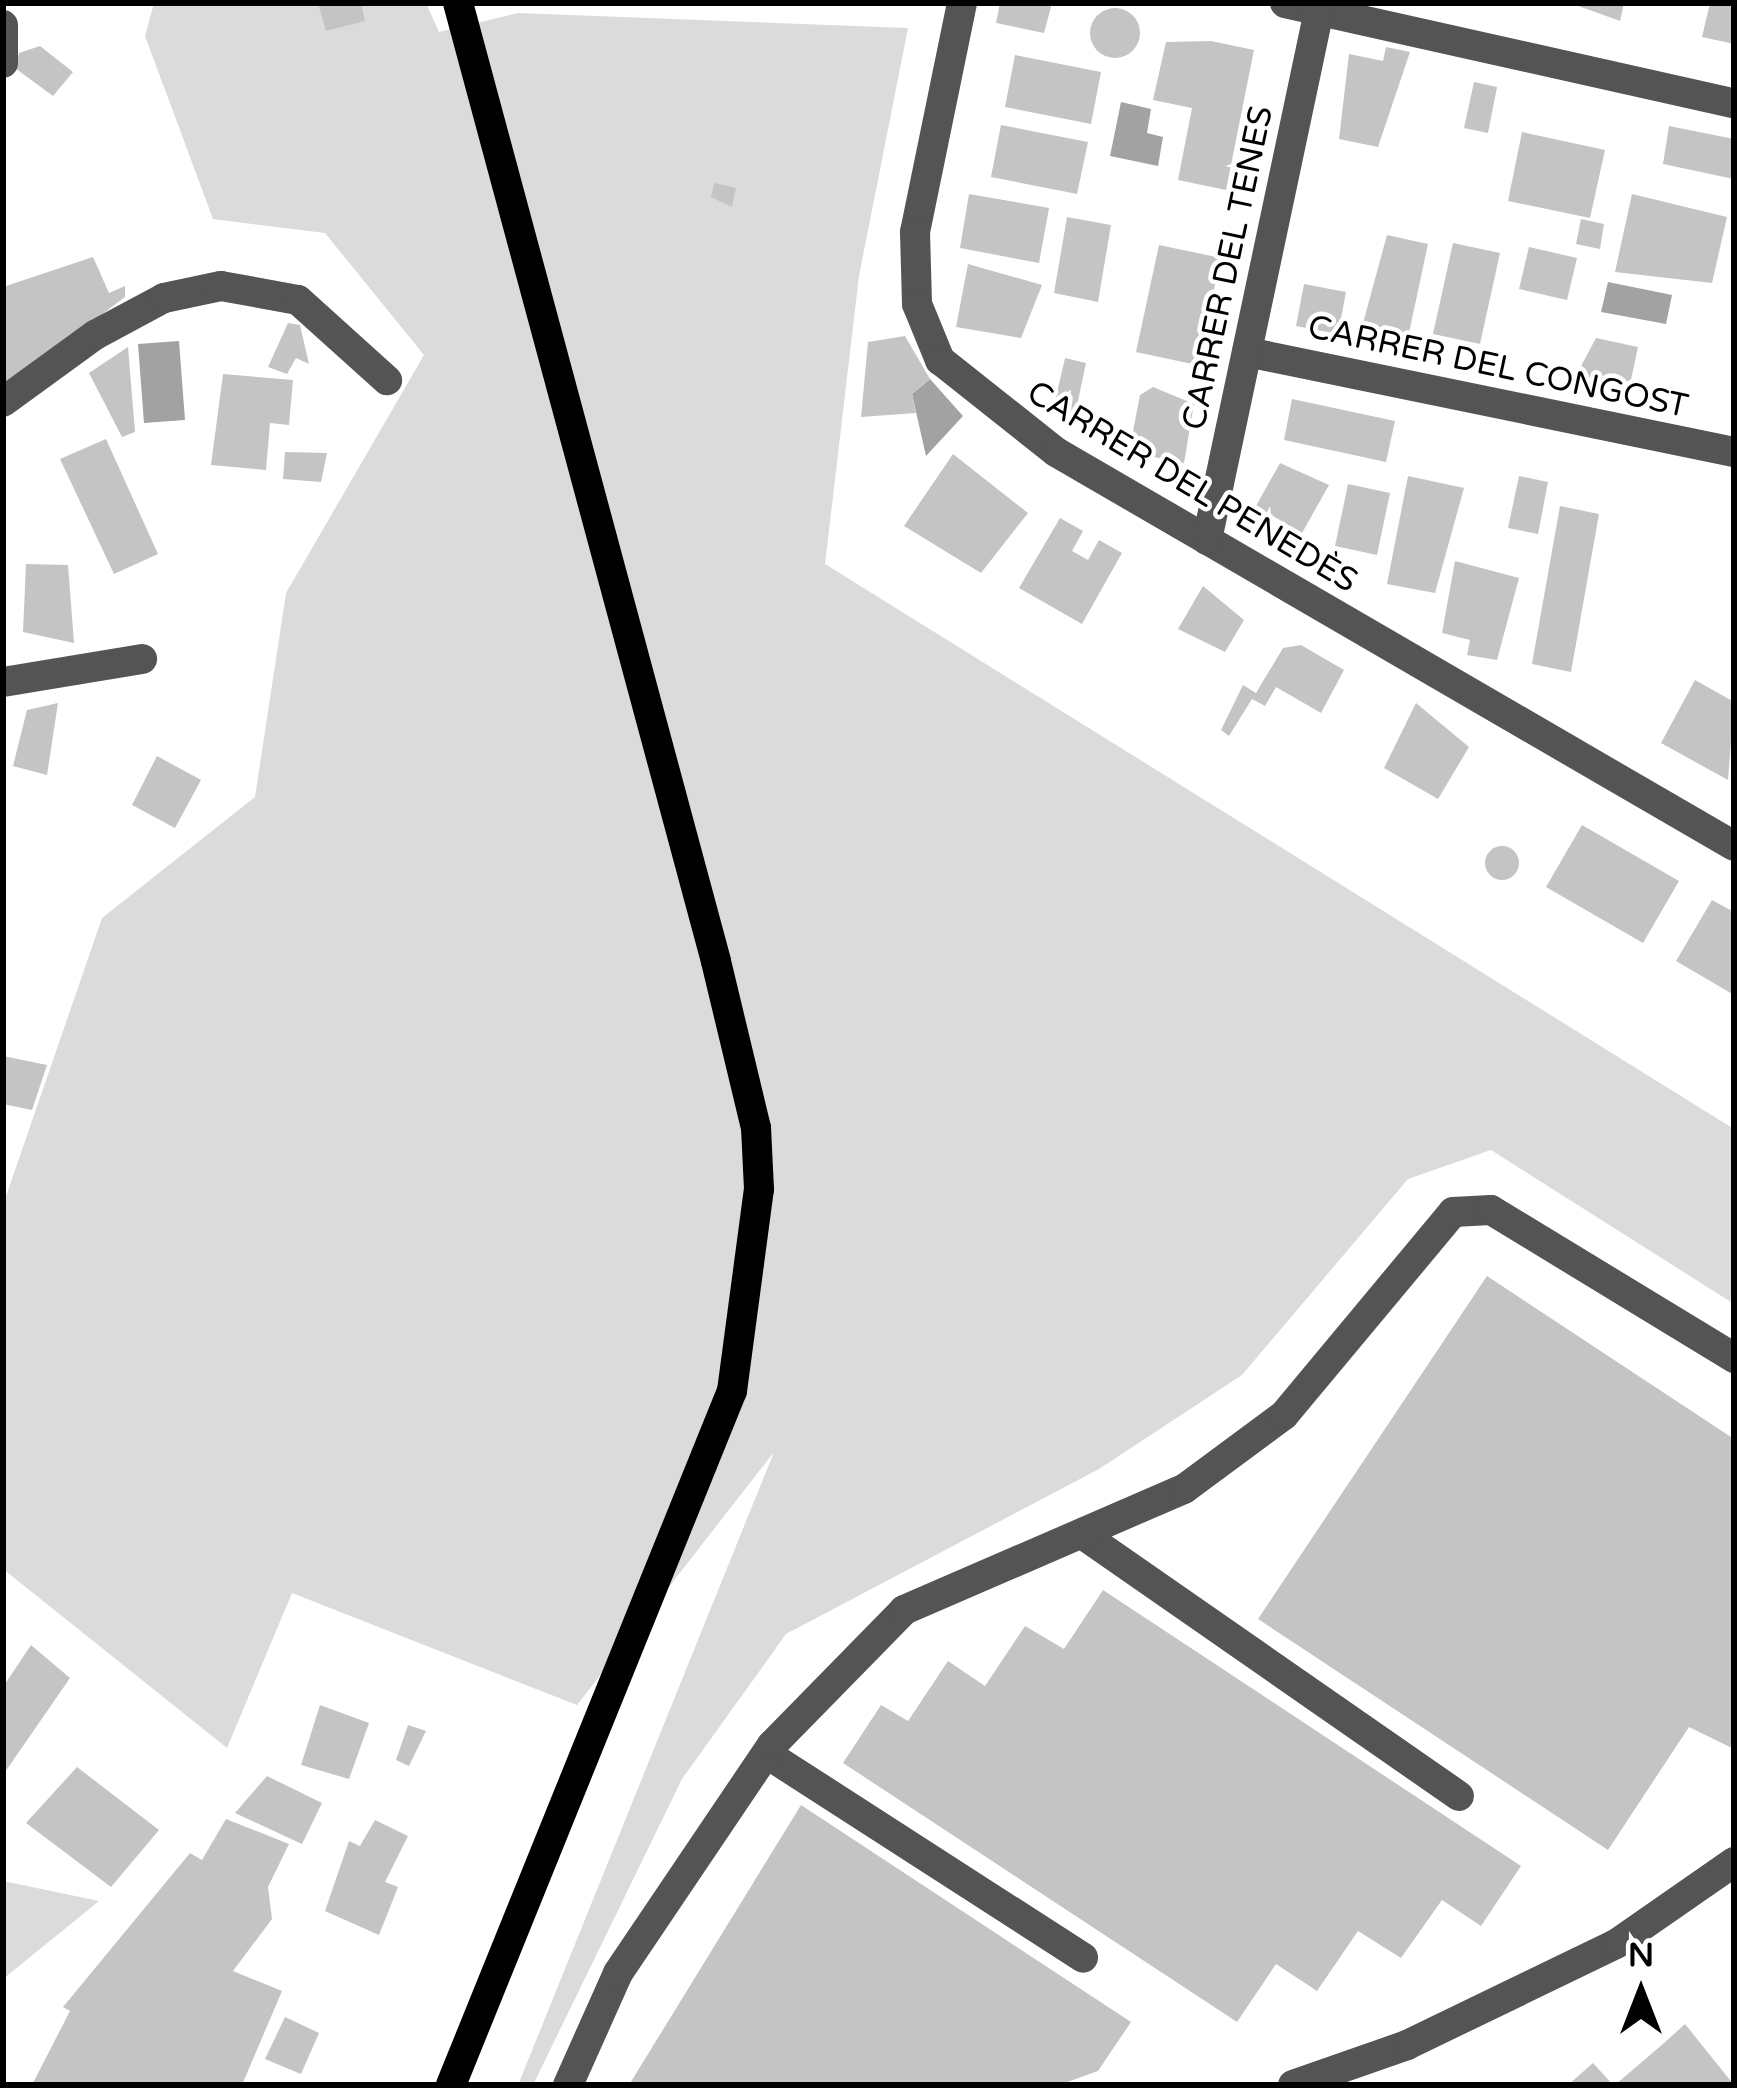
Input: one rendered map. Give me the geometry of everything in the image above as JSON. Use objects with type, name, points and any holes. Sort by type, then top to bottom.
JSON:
[{"type":"main road","points":[[451,2085],[732,1391],[759,1190],[756,1128],[716,961],[458,3]]},
{"type":"street","name":"CARRER DEL PENEDÈS","points":[[962,3],[915,232],[917,304],[940,360],[999,414],[1734,846]]},
{"type":"street","points":[[1286,3],[1734,103]]},
{"type":"street","name":"CARRER DEL TENES","points":[[1207,540],[1319,10]]},
{"type":"street","points":[[3,25],[3,63]]},
{"type":"street","points":[[3,402],[95,335],[164,298],[221,286],[298,299],[387,380]]},
{"type":"street","name":"CARRER DEL CONGOST","points":[[1247,352],[1734,452]]},
{"type":"street","points":[[3,682],[142,659]]},
{"type":"street","points":[[568,2085],[619,1973],[767,1754],[904,1610],[1184,1490],[1284,1415],[1453,1212],[1491,1210],[1734,1358]]},
{"type":"street","points":[[1082,1534],[1459,1796]]},
{"type":"street","points":[[767,1754],[1083,1958]]},
{"type":"street","points":[[1293,2085],[1407,2045],[1616,1945],[1734,1862]]},
{"type":"shaded area","points":[[154,3],[426,3],[439,32],[518,13],[908,28],[859,276],[825,564],[1734,1129],[1734,1304],[1491,1150],[1408,1179],[1242,1375],[1099,1469],[786,1634],[682,1779],[533,2085],[518,2085],[774,1452],[577,1705],[292,1593],[227,1748],[3,1569],[3,1205],[102,918],[255,797],[286,593],[424,355],[325,233],[213,219],[145,36]]},
{"type":"shaded area","points":[[1121,102],[1151,109],[1147,133],[1163,137],[1158,166],[1110,156]]},
{"type":"shaded area","points":[[1608,282],[1672,295],[1666,324],[1601,312]]},
{"type":"shaded area","points":[[179,341],[185,420],[144,423],[138,344]]},
{"type":"shaded area","points":[[930,379],[963,416],[926,456],[912,394]]},
{"type":"shaded area","points":[[3,1881],[99,1901],[3,1979]]},
{"type":"building","points":[[318,3],[361,3],[365,21],[326,31]]},
{"type":"building","points":[[1000,3],[1052,3],[1044,33],[996,23]]},
{"type":"building","points":[[1570,3],[1624,3],[1620,21]]},
{"type":"building","points":[[1710,3],[1734,3],[1734,44],[1702,37]]},
{"type":"building","points":[[1115,8],[1133,15],[1140,33],[1133,51],[1115,58],[1097,51],[1090,33],[1097,15]]},
{"type":"building","points":[[1211,41],[1254,50],[1226,190],[1178,180],[1192,108],[1153,100],[1166,42]]},
{"type":"building","points":[[40,46],[73,72],[53,96],[15,68],[19,53]]},
{"type":"building","points":[[1386,47],[1410,52],[1378,147],[1339,139],[1349,54],[1383,61]]},
{"type":"building","points":[[1015,55],[1101,72],[1091,124],[1005,107]]},
{"type":"building","points":[[1474,82],[1497,87],[1488,133],[1464,128]]},
{"type":"building","points":[[1001,125],[1088,142],[1077,194],[991,177]]},
{"type":"building","points":[[1669,126],[1734,139],[1734,179],[1663,164]]},
{"type":"building","points":[[1522,132],[1605,150],[1590,218],[1508,201]]},
{"type":"building","points":[[714,183],[736,188],[732,207],[711,197]]},
{"type":"building","points":[[969,194],[1049,208],[1039,263],[960,248]]},
{"type":"building","points":[[1632,194],[1727,217],[1712,283],[1615,272]]},
{"type":"building","points":[[1067,217],[1111,225],[1098,302],[1054,293]]},
{"type":"building","points":[[1581,219],[1604,224],[1600,249],[1576,244]]},
{"type":"building","points":[[1387,235],[1428,244],[1406,347],[1359,338]]},
{"type":"building","points":[[1453,243],[1500,253],[1480,344],[1433,334]]},
{"type":"building","points":[[1159,245],[1221,258],[1197,365],[1136,352]]},
{"type":"building","points":[[1529,247],[1577,258],[1567,300],[1519,289]]},
{"type":"building","points":[[93,257],[109,293],[125,286],[125,297],[3,389],[3,287]]},
{"type":"building","points":[[968,264],[1042,285],[1021,338],[956,327]]},
{"type":"building","points":[[1304,284],[1346,292],[1338,334],[1296,326]]},
{"type":"building","points":[[288,323],[300,325],[309,364],[296,358],[287,374],[268,367]]},
{"type":"building","points":[[905,336],[930,379],[912,394],[916,413],[861,417],[868,342]]},
{"type":"building","points":[[1596,338],[1638,347],[1629,389],[1572,383]]},
{"type":"building","points":[[128,347],[135,432],[122,437],[89,373]]},
{"type":"building","points":[[1065,358],[1086,363],[1075,415],[1053,410]]},
{"type":"building","points":[[223,374],[293,380],[289,425],[270,423],[266,470],[211,465]]},
{"type":"building","points":[[1153,387],[1194,404],[1184,463],[1129,452],[1140,395]]},
{"type":"building","points":[[1292,399],[1395,421],[1386,462],[1284,440]]},
{"type":"building","points":[[106,439],[158,554],[114,574],[60,459]]},
{"type":"building","points":[[285,452],[327,453],[321,482],[283,479]]},
{"type":"building","points":[[953,454],[1028,513],[981,573],[904,526]]},
{"type":"building","points":[[1280,463],[1329,485],[1302,533],[1256,506]]},
{"type":"building","points":[[1408,476],[1464,488],[1435,593],[1387,584]]},
{"type":"building","points":[[1519,476],[1548,482],[1538,534],[1508,528]]},
{"type":"building","points":[[1348,484],[1390,493],[1377,555],[1335,546]]},
{"type":"building","points":[[1560,506],[1599,514],[1571,672],[1532,664]]},
{"type":"building","points":[[1060,518],[1083,531],[1072,551],[1088,560],[1099,540],[1122,553],[1082,624],[1019,588]]},
{"type":"building","points":[[1455,561],[1519,578],[1497,660],[1467,655],[1470,640],[1442,633]]},
{"type":"building","points":[[26,564],[68,565],[74,643],[23,632]]},
{"type":"building","points":[[1203,586],[1244,620],[1225,652],[1178,629]]},
{"type":"building","points":[[1301,645],[1344,670],[1321,713],[1276,687],[1265,706],[1252,699],[1229,736],[1221,730],[1243,685],[1256,693],[1283,648]]},
{"type":"building","points":[[1695,680],[1734,702],[1728,780],[1661,743]]},
{"type":"building","points":[[58,703],[47,775],[13,766],[27,710]]},
{"type":"building","points":[[1416,703],[1469,747],[1438,799],[1384,768]]},
{"type":"building","points":[[157,756],[201,780],[175,828],[132,805]]},
{"type":"building","points":[[1582,825],[1679,881],[1643,943],[1546,887]]},
{"type":"building","points":[[1502,846],[1514,851],[1519,863],[1514,875],[1502,880],[1490,875],[1485,863],[1490,851]]},
{"type":"building","points":[[1712,900],[1734,912],[1734,995],[1676,961]]},
{"type":"building","points":[[3,1056],[47,1065],[32,1110],[3,1104]]},
{"type":"building","points":[[1487,1276],[1734,1439],[1734,1749],[1689,1727],[1608,1850],[1258,1619]]},
{"type":"building","points":[[1103,1590],[1521,1866],[1481,1926],[1442,1900],[1401,1958],[1358,1931],[1317,1991],[1276,1964],[1237,2022],[843,1763],[881,1705],[908,1721],[948,1661],[985,1686],[1025,1626],[1064,1649]]},
{"type":"building","points":[[31,1645],[70,1678],[3,1775],[3,1687]]},
{"type":"building","points":[[320,1705],[369,1723],[349,1779],[301,1765]]},
{"type":"building","points":[[408,1725],[426,1731],[409,1766],[396,1760]]},
{"type":"building","points":[[77,1767],[159,1830],[111,1887],[26,1823]]},
{"type":"building","points":[[267,1776],[322,1803],[302,1844],[235,1813]]},
{"type":"building","points":[[801,1805],[1131,2022],[1098,2071],[1059,2085],[629,2085]]},
{"type":"building","points":[[226,1819],[289,1844],[268,1887],[272,1919],[233,1971],[282,1991],[242,2085],[32,2085],[70,2011],[63,2007],[190,1853],[202,1860]]},
{"type":"building","points":[[375,1820],[408,1836],[385,1882],[398,1887],[379,1935],[325,1911],[349,1841],[360,1846]]},
{"type":"building","points":[[285,2017],[319,2033],[301,2074],[265,2059]]},
{"type":"building","points":[[1685,2024],[1734,2085],[1615,2085],[1664,2043]]},
{"type":"building","points":[[1593,2063],[1613,2085],[1568,2085]]}]
